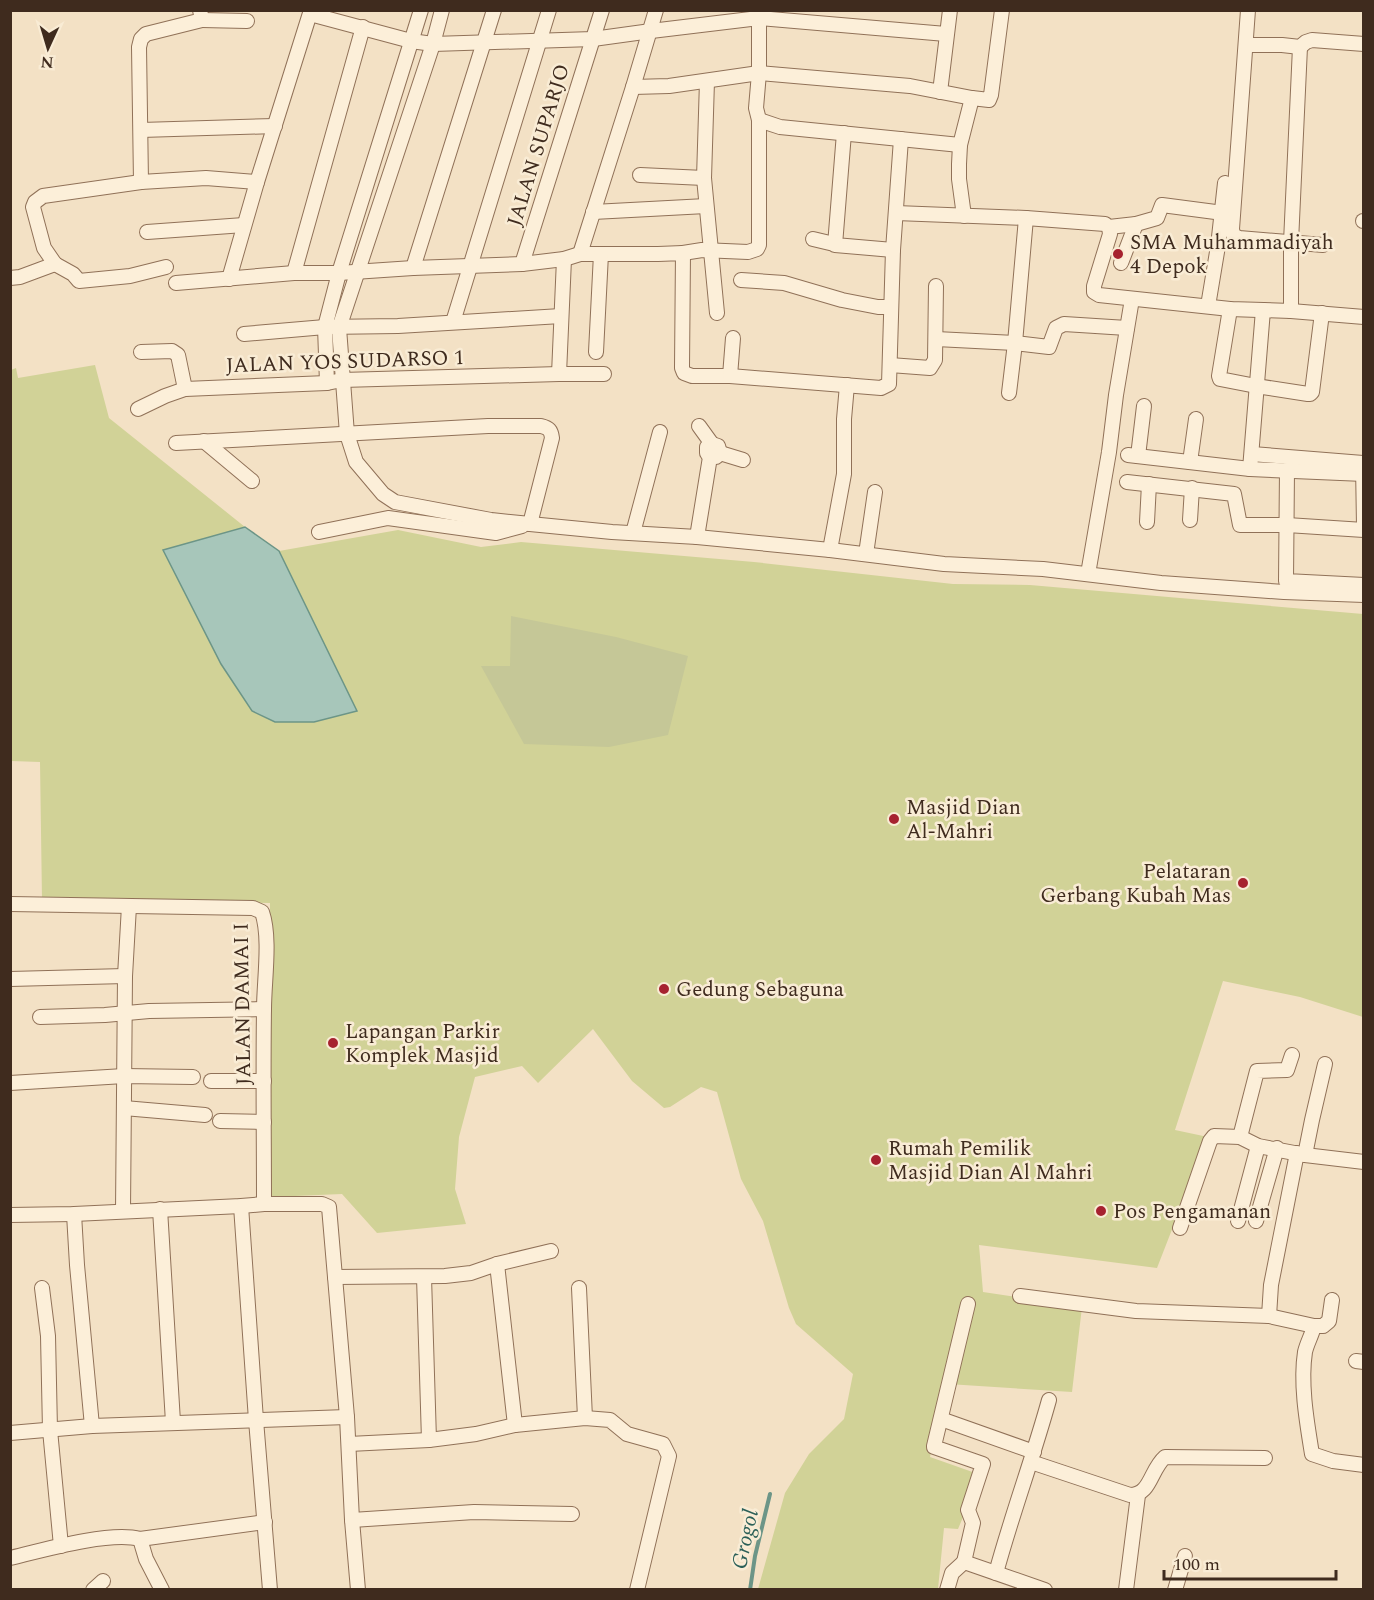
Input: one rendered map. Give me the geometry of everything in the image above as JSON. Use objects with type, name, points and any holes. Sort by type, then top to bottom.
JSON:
[{"type":"street","points":[[327,382],[339,273],[421,10]]},
{"type":"street","points":[[442,10],[433,44],[358,272],[332,328],[342,380],[347,434],[356,462],[383,494],[395,502],[491,520],[697,537],[944,564],[1043,569],[1161,583],[1364,595]]},
{"type":"street","points":[[413,268],[494,10]]},
{"type":"street","points":[[453,322],[549,10]]},
{"type":"street","name":"JALAN SUPARJO","points":[[522,264],[602,10]]},
{"type":"street","points":[[580,254],[656,10]]},
{"type":"street","points":[[940,92],[950,10]]},
{"type":"street","points":[[633,87],[669,86],[759,73],[910,86],[989,100],[1002,10]]},
{"type":"street","points":[[1248,10],[1233,235],[1239,238],[1323,245]]},
{"type":"street","points":[[229,279],[310,12],[411,41],[433,44],[593,39],[651,31],[722,17],[759,14],[946,34]]},
{"type":"street","points":[[176,283],[294,273],[522,264],[564,259],[580,254],[748,252],[757,249],[759,245],[759,120],[756,108],[759,73],[759,14]]},
{"type":"street","points":[[141,182],[141,39],[146,34],[201,15],[247,21]]},
{"type":"street","points":[[294,273],[363,27]]},
{"type":"street","points":[[1247,45],[1300,47],[1312,40],[1364,44]]},
{"type":"street","points":[[1291,311],[1291,242],[1300,47]]},
{"type":"street","points":[[707,81],[704,178],[717,313]]},
{"type":"street","points":[[964,216],[959,179],[960,145],[972,98]]},
{"type":"street","points":[[759,120],[780,127],[960,145]]},
{"type":"street","points":[[141,130],[275,126]]},
{"type":"street","points":[[834,244],[844,133]]},
{"type":"street","points":[[683,253],[682,368],[684,374],[887,387],[889,384],[893,250],[901,139]]},
{"type":"street","points":[[640,175],[704,178]]},
{"type":"street","points":[[166,267],[130,276],[80,281],[73,274],[55,264],[44,248],[33,207],[35,202],[43,196],[141,182],[206,178],[257,182]]},
{"type":"street","points":[[1208,306],[1225,183]]},
{"type":"street","points":[[896,213],[1026,218],[1109,227],[1136,224],[1157,218],[1162,205],[1222,213]]},
{"type":"street","points":[[593,212],[706,206]]},
{"type":"street","points":[[1009,393],[1026,218]]},
{"type":"street","points":[[1121,262],[1136,224]]},
{"type":"street","points":[[147,232],[244,225]]},
{"type":"street","points":[[1109,227],[1110,234],[1094,292],[1099,295],[1230,309],[1364,317]]},
{"type":"street","points":[[813,239],[836,246],[893,250]]},
{"type":"street","points":[[596,352],[602,254]]},
{"type":"street","points":[[559,374],[564,259]]},
{"type":"street","points":[[10,278],[20,277],[55,264]]},
{"type":"street","points":[[741,280],[784,283],[842,300],[878,307],[891,307]]},
{"type":"street","points":[[890,365],[930,368],[935,360],[936,286]]},
{"type":"street","points":[[1088,574],[1132,299]]},
{"type":"street","points":[[1230,309],[1220,379],[1310,394],[1322,313]]},
{"type":"street","points":[[1250,469],[1263,310]]},
{"type":"street","points":[[244,334],[561,316]]},
{"type":"street","points":[[936,339],[1049,347],[1056,328],[1064,324],[1127,328]]},
{"type":"street","points":[[730,376],[733,338]]},
{"type":"street","points":[[141,352],[172,351],[176,353],[184,389]]},
{"type":"street","name":"JALAN YOS SUDARSO 1","points":[[138,409],[184,389],[342,380],[604,374]]},
{"type":"street","points":[[830,550],[844,474],[844,419],[847,385]]},
{"type":"street","points":[[1144,406],[1133,456],[1250,469],[1363,474]]},
{"type":"street","points":[[1190,462],[1196,419]]},
{"type":"street","points":[[176,443],[488,426],[541,426],[549,429],[552,438],[530,524]]},
{"type":"street","points":[[699,426],[714,451],[743,460]]},
{"type":"street","points":[[633,533],[660,432]]},
{"type":"street","points":[[204,441],[252,481]]},
{"type":"street","points":[[697,537],[714,451]]},
{"type":"street","points":[[1126,482],[1234,494],[1240,525],[1364,528],[1363,463],[1252,454]]},
{"type":"street","points":[[1287,470],[1286,581],[1364,585]]},
{"type":"street","points":[[1147,522],[1149,484]]},
{"type":"street","points":[[1190,520],[1192,488]]},
{"type":"street","points":[[866,554],[875,492]]},
{"type":"street","points":[[319,532],[388,518],[496,534],[530,524]]},
{"type":"street","name":"JALAN DAMAI I","points":[[10,904],[253,908],[262,912],[266,940],[264,1203]]},
{"type":"street","points":[[123,1211],[125,976],[129,906]]},
{"type":"street","points":[[10,979],[125,976]]},
{"type":"street","points":[[40,1017],[148,1011],[264,1009]]},
{"type":"street","points":[[1240,1137],[1257,1071],[1287,1070],[1292,1055]]},
{"type":"street","points":[[1269,1316],[1271,1285],[1301,1154],[1325,1064]]},
{"type":"street","points":[[10,1083],[124,1076],[193,1077]]},
{"type":"street","points":[[211,1081],[264,1081]]},
{"type":"street","points":[[124,1108],[205,1115]]},
{"type":"street","points":[[220,1121],[264,1122]]},
{"type":"street","points":[[1180,1228],[1210,1141],[1214,1136],[1240,1137],[1258,1146],[1364,1162]]},
{"type":"street","points":[[1238,1221],[1258,1146]]},
{"type":"street","points":[[1256,1221],[1277,1148]]},
{"type":"street","points":[[10,1215],[74,1214],[264,1203],[322,1204],[329,1207],[347,1417],[358,1590]]},
{"type":"street","points":[[241,1206],[270,1590]]},
{"type":"street","points":[[159,1209],[173,1422]]},
{"type":"street","points":[[74,1214],[76,1265],[92,1426]]},
{"type":"street","points":[[335,1277],[424,1277],[471,1273],[497,1264],[552,1251]]},
{"type":"street","points":[[497,1264],[515,1425]]},
{"type":"street","points":[[424,1277],[429,1440]]},
{"type":"street","points":[[42,1288],[48,1336],[50,1430],[61,1546]]},
{"type":"street","points":[[579,1288],[585,1418]]},
{"type":"street","points":[[1020,1296],[1136,1311],[1269,1316],[1314,1326],[1323,1326],[1329,1321],[1332,1300]]},
{"type":"street","points":[[947,1590],[952,1573],[964,1562],[973,1523],[968,1510],[983,1464],[934,1447],[968,1304]]},
{"type":"street","points":[[1314,1326],[1305,1352],[1304,1383],[1306,1420],[1312,1454],[1333,1461],[1364,1465]]},
{"type":"street","points":[[996,1572],[1049,1400]]},
{"type":"street","points":[[10,1433],[173,1422],[347,1417]]},
{"type":"street","points":[[349,1444],[429,1440],[476,1434],[515,1425],[585,1418],[610,1420],[627,1434],[663,1444],[669,1456],[637,1590]]},
{"type":"street","points":[[941,1419],[1130,1495],[1138,1495],[1144,1490],[1158,1463],[1165,1457],[1265,1458]]},
{"type":"street","points":[[1126,1590],[1138,1495]]},
{"type":"street","points":[[352,1520],[451,1513],[572,1514]]},
{"type":"street","points":[[10,1558],[112,1537],[140,1539],[265,1522]]},
{"type":"street","points":[[140,1539],[146,1559],[162,1590]]},
{"type":"street","points":[[1175,1590],[1185,1556]]},
{"type":"street","points":[[964,1562],[1045,1590]]},
{"type":"green space","points":[[95,365],[109,418],[245,527],[279,551],[398,530],[481,547],[521,542],[754,562],[953,584],[1030,585],[1363,614],[1363,1017],[1300,997],[1223,981],[1175,1130],[1208,1137],[1157,1268],[979,1245],[983,1292],[1082,1307],[1072,1392],[948,1384],[930,1457],[981,1475],[958,1529],[944,1528],[938,1589],[758,1589],[785,1493],[809,1454],[844,1419],[853,1374],[796,1324],[763,1221],[741,1179],[717,1092],[701,1087],[670,1107],[664,1108],[632,1081],[593,1029],[538,1083],[522,1066],[475,1077],[459,1137],[455,1189],[466,1224],[377,1233],[342,1194],[271,1197],[270,903],[42,900],[40,762],[11,761],[11,370],[16,368],[18,378]]},
{"type":"green space","points":[[511,616],[616,637],[688,656],[668,735],[609,747],[524,744],[481,666],[510,666]]},
{"type":"shaded area","points":[[245,527],[279,551],[357,711],[314,722],[275,722],[252,711],[221,664],[163,550]]},
{"type":"waterway","name":"Grogol","points":[[750,1590],[755,1556],[770,1494]]},
{"type":"place","name":"SMA Muhammadiyah 4 Depok","points":[[1118,254]]},
{"type":"place","name":"Masjid Dian Al-Mahri","points":[[894,819]]},
{"type":"place","name":"Pelataran Gerbang Kubah Mas","points":[[1243,883]]},
{"type":"place","name":"Gedung Sebaguna","points":[[664,989]]},
{"type":"place","name":"Lapangan Parkir Komplek Masjid","points":[[333,1043]]},
{"type":"place","name":"Rumah Pemilik Masjid Dian Al Mahri","points":[[876,1160]]},
{"type":"place","name":"Pos Pengamanan","points":[[1101,1211]]}]
